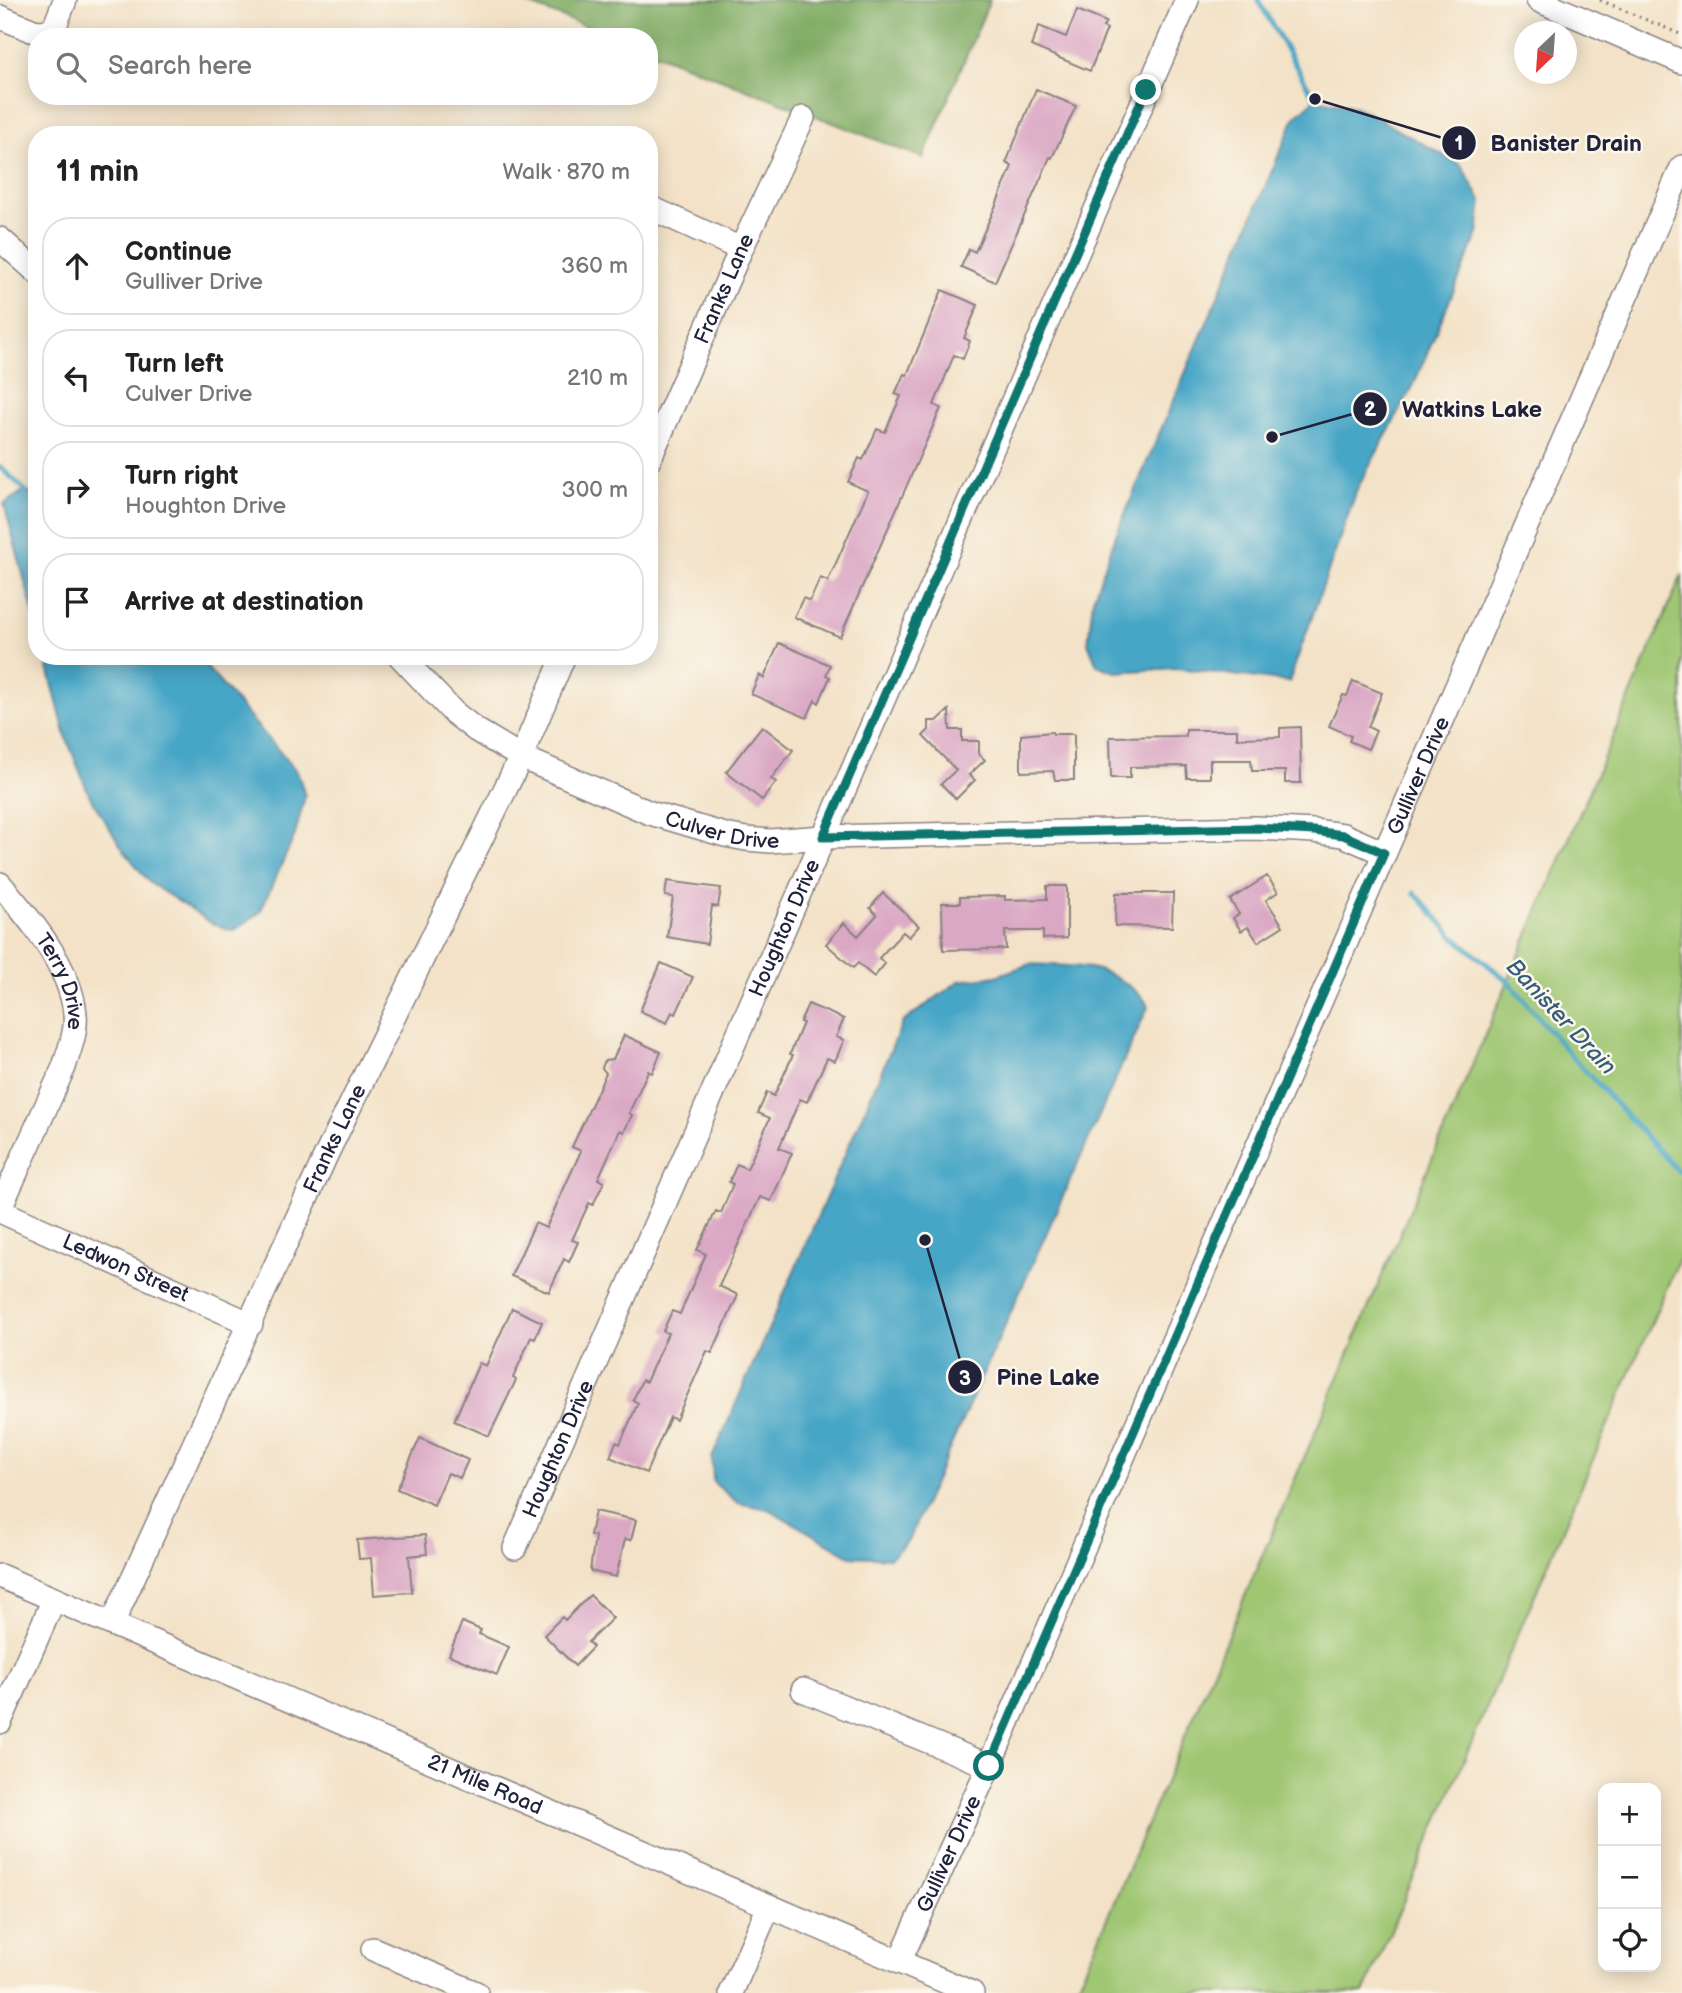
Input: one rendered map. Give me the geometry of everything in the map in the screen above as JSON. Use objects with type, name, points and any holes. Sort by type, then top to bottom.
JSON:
[{"type":"street","points":[[54,28],[65,0]]},
{"type":"street","name":"Houghton Drive","points":[[515,1548],[1187,0]]},
{"type":"street","points":[[1538,0],[1682,62]]},
{"type":"street","points":[[0,17],[28,29]]},
{"type":"street","name":"Franks Lane","points":[[658,439],[741,249],[803,118]]},
{"type":"street","name":"Gulliver Drive","points":[[899,1962],[989,1766],[1682,167]]},
{"type":"street","points":[[658,210],[741,249]]},
{"type":"street","points":[[0,239],[28,264]]},
{"type":"street","name":"Culver Drive","points":[[409,665],[453,712],[476,730],[521,757],[650,813],[725,835],[770,841],[823,837],[1255,828],[1343,835],[1384,853]]},
{"type":"street","name":"Franks Lane","points":[[113,1624],[327,1153],[521,757],[560,665]]},
{"type":"street","name":"Terry Drive","points":[[0,884],[25,913],[64,976],[71,992],[75,1016],[72,1044],[64,1067],[0,1210]]},
{"type":"street","name":"Ledwon Street","points":[[0,1210],[251,1324]]},
{"type":"street","name":"21 Mile Road","points":[[0,1576],[972,1993]]},
{"type":"street","points":[[0,1722],[54,1599]]},
{"type":"street","points":[[803,1690],[989,1766]]},
{"type":"street","points":[[731,1993],[769,1906]]},
{"type":"street","points":[[373,1949],[476,1993]]},
{"type":"path","points":[[1600,0],[1682,35]]},
{"type":"green space","points":[[518,0],[990,0],[923,158],[658,55],[658,28],[590,28]]},
{"type":"green space","points":[[1682,575],[1682,1252],[1364,1993],[1095,1993],[1078,1986]]},
{"type":"water","points":[[1315,99],[1357,107],[1461,165],[1482,202],[1478,234],[1413,386],[1358,487],[1289,682],[1177,668],[1115,672],[1097,665],[1088,643],[1093,599],[1117,532],[1295,117]]},
{"type":"water","points":[[25,490],[28,492],[28,593],[4,504]]},
{"type":"water","points":[[47,665],[205,665],[298,773],[305,796],[295,835],[260,912],[234,931],[213,924],[150,883],[124,851],[90,797],[66,737]]},
{"type":"water","points":[[1030,964],[1097,970],[1132,988],[1148,1007],[908,1541],[890,1558],[850,1556],[768,1509],[738,1503],[713,1482],[712,1458],[903,1022],[959,981],[996,976]]},
{"type":"building","points":[[1077,10],[1106,22],[1103,27],[1107,29],[1090,71],[1031,46],[1039,26],[1066,37]]},
{"type":"building","points":[[1036,89],[1076,106],[1052,158],[1050,157],[995,282],[961,267],[969,249],[975,252],[996,205],[1012,166],[1006,163]]},
{"type":"building","points":[[942,290],[978,305],[964,338],[970,341],[963,359],[954,355],[934,405],[941,408],[840,637],[794,617],[803,598],[810,601],[820,578],[828,581],[868,491],[848,482],[859,458],[863,460],[877,429],[885,432],[901,396],[895,394],[904,374],[907,375]]},
{"type":"building","points":[[779,643],[830,665],[826,675],[830,677],[819,703],[815,700],[807,718],[751,694],[759,675],[764,678]]},
{"type":"building","points":[[1353,681],[1382,693],[1368,727],[1376,731],[1368,749],[1349,741],[1351,736],[1329,726],[1343,695],[1347,696]]},
{"type":"building","points":[[949,710],[950,730],[962,730],[962,741],[979,741],[979,754],[985,760],[969,775],[975,780],[956,799],[941,784],[956,770],[923,736],[929,730],[929,721],[937,721]]},
{"type":"building","points":[[762,726],[793,750],[771,779],[776,782],[762,800],[726,772]]},
{"type":"building","points":[[1300,727],[1301,783],[1285,783],[1285,771],[1252,771],[1251,760],[1210,760],[1210,778],[1187,778],[1186,766],[1130,767],[1130,778],[1111,778],[1110,737],[1186,736],[1186,730],[1237,730],[1237,738],[1280,737],[1280,728]]},
{"type":"building","points":[[1052,732],[1074,734],[1074,780],[1055,780],[1053,771],[1021,772],[1021,735]]},
{"type":"building","points":[[1267,876],[1278,892],[1266,900],[1283,926],[1258,942],[1248,927],[1241,931],[1233,918],[1239,914],[1230,900]]},
{"type":"building","points":[[667,881],[721,888],[718,907],[712,906],[707,944],[667,937],[673,897],[665,896]]},
{"type":"building","points":[[1047,886],[1067,886],[1067,938],[1043,939],[1043,931],[1005,931],[1006,949],[943,950],[942,903],[960,903],[960,897],[1047,899]]},
{"type":"building","points":[[883,893],[919,926],[909,937],[903,932],[879,958],[885,964],[874,977],[858,963],[853,968],[826,944],[844,923],[858,936],[877,915],[870,908]]},
{"type":"building","points":[[1116,893],[1173,893],[1172,927],[1115,926]]},
{"type":"building","points":[[661,963],[693,977],[676,1014],[672,1012],[667,1023],[640,1011]]},
{"type":"building","points":[[808,1004],[844,1019],[836,1037],[844,1040],[835,1061],[827,1058],[807,1102],[800,1099],[779,1148],[792,1153],[771,1201],[760,1197],[719,1286],[738,1295],[712,1353],[707,1351],[676,1420],[670,1417],[646,1473],[610,1457],[616,1442],[620,1444],[638,1403],[633,1400],[642,1380],[646,1382],[668,1333],[663,1331],[672,1311],[680,1314],[706,1254],[697,1250],[716,1211],[721,1213],[733,1184],[729,1182],[737,1164],[747,1169],[770,1118],[758,1113],[767,1092],[774,1096],[793,1055],[790,1054]]},
{"type":"building","points":[[624,1035],[661,1052],[652,1073],[648,1071],[629,1113],[632,1115],[624,1132],[620,1130],[598,1179],[604,1182],[593,1205],[589,1203],[572,1240],[578,1242],[569,1262],[564,1259],[549,1292],[511,1276],[535,1223],[546,1228],[581,1151],[572,1147],[606,1073],[602,1068],[605,1060],[613,1059]]},
{"type":"building","points":[[512,1308],[542,1322],[535,1339],[531,1337],[513,1378],[516,1380],[489,1436],[454,1421],[479,1363],[486,1366]]},
{"type":"building","points":[[420,1438],[468,1460],[460,1478],[448,1473],[434,1505],[397,1489]]},
{"type":"building","points":[[595,1511],[636,1520],[631,1540],[625,1539],[616,1577],[590,1571],[595,1536],[590,1535]]},
{"type":"building","points":[[425,1535],[427,1554],[409,1556],[412,1592],[374,1595],[371,1558],[359,1559],[357,1540]]},
{"type":"building","points":[[590,1595],[613,1618],[588,1642],[593,1647],[575,1666],[544,1635],[562,1617],[565,1620]]},
{"type":"building","points":[[462,1622],[481,1630],[479,1634],[509,1647],[497,1675],[449,1655]]},
{"type":"waterway","name":"Banister Drain","points":[[1258,0],[1315,99]]},
{"type":"waterway","points":[[0,467],[25,490]]},
{"type":"waterway","name":"Banister Drain","points":[[1414,892],[1454,937],[1509,982],[1566,1050],[1678,1171]]},
{"type":"place","name":"Banister Drain","points":[[1315,99]]},
{"type":"place","name":"Watkins Lake","points":[[1272,437]]},
{"type":"place","name":"Pine Lake","points":[[925,1240]]},
{"type":"route","points":[[989,1766],[1384,853],[1343,835],[1255,828],[823,837],[1146,90]]}]
